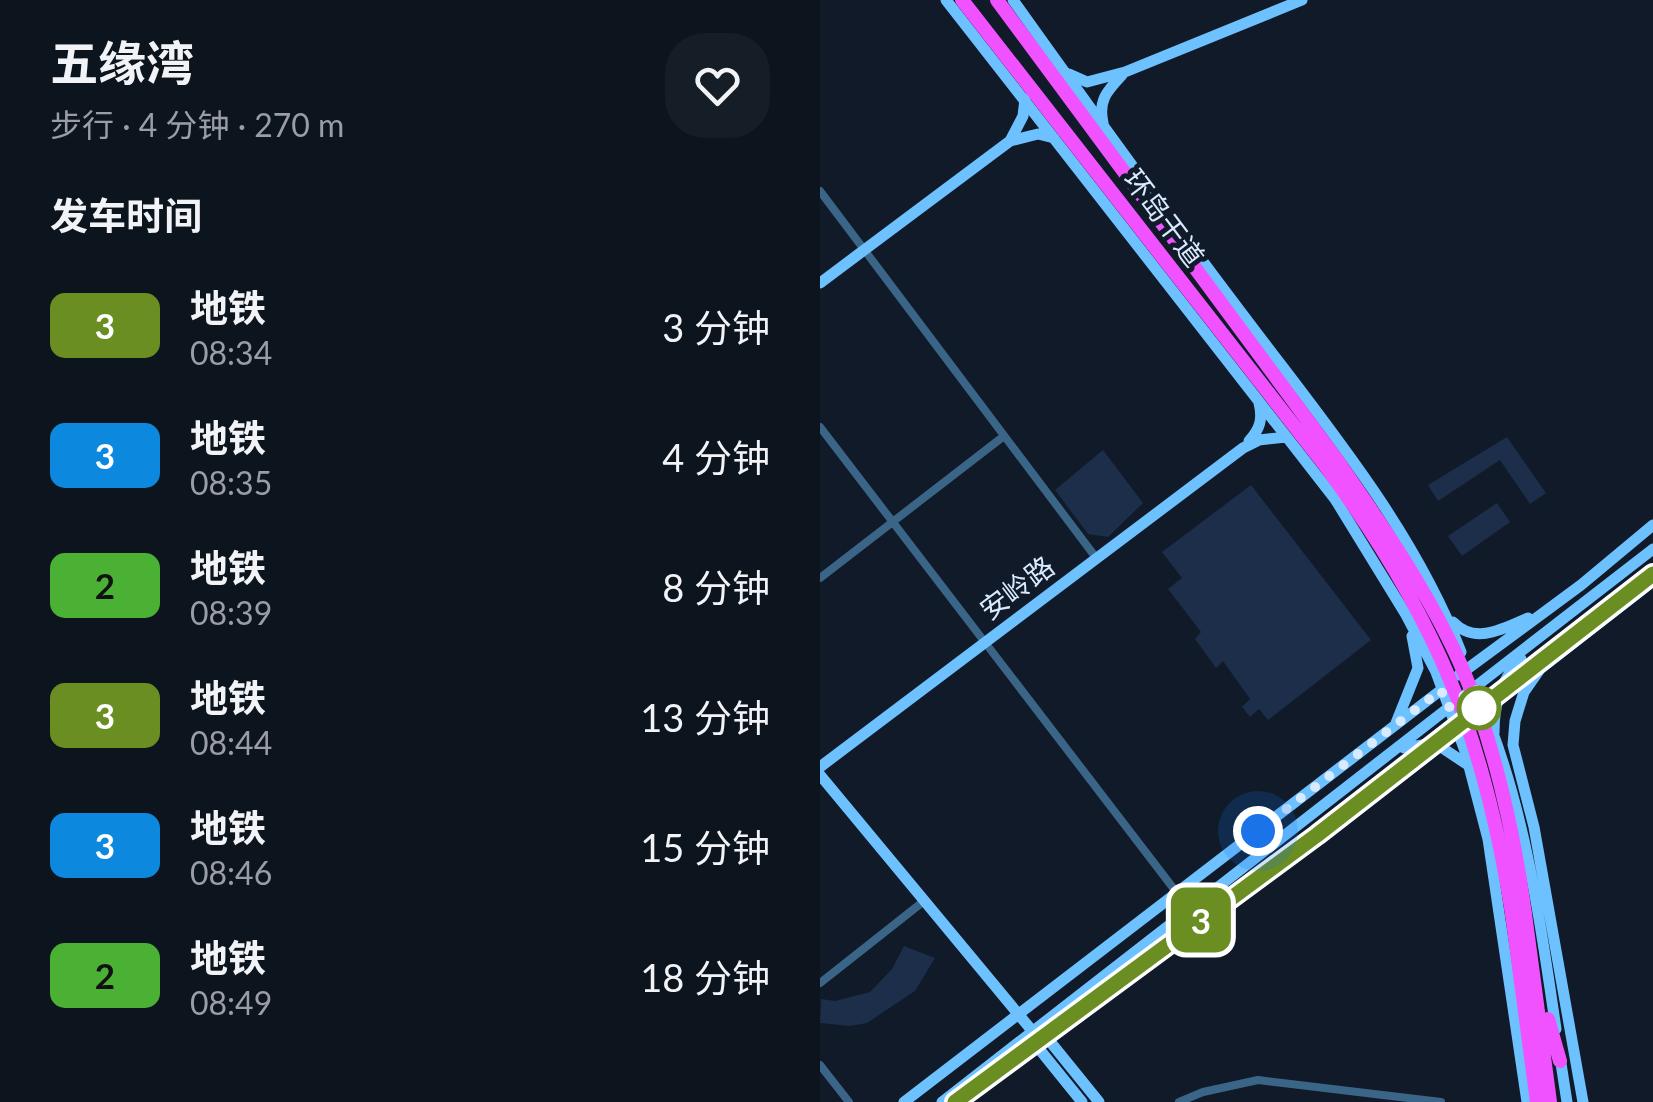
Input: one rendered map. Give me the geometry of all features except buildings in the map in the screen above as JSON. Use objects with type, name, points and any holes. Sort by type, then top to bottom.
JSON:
[{"type":"highway","name":"环岛干道","points":[[957,0],[1008,58],[1332,464]]},
{"type":"highway","name":"环岛干道","points":[[997,0],[1332,464]]},
{"type":"highway","points":[[1332,464],[1412,594],[1453,681],[1483,766],[1518,914],[1537,1102]]},
{"type":"highway","points":[[1518,914],[1527,930],[1560,1061]]},
{"type":"highway","points":[[1518,914],[1521,1054]]},
{"type":"highway","points":[[1527,930],[1550,1102]]},
{"type":"main road","points":[[957,0],[1025,99],[1365,543],[1405,613],[1448,708],[1488,839],[1527,1102]]},
{"type":"main road","points":[[1013,0],[1375,489],[1447,615],[1494,738],[1534,891],[1567,1102]]},
{"type":"main road","points":[[1064,72],[1086,82],[1126,72],[1302,0]]},
{"type":"main road","points":[[1105,129],[1100,110],[1104,94],[1126,72]]},
{"type":"main road","points":[[1010,141],[1023,116],[1025,99]]},
{"type":"main road","points":[[820,283],[1010,141],[1038,134],[1056,138]]},
{"type":"main road","points":[[1243,448],[1258,431],[1262,415],[1259,403]]},
{"type":"main road","points":[[1243,448],[1259,440],[1286,437]]},
{"type":"main road","name":"安岭路","points":[[820,771],[1243,448]]},
{"type":"main road","points":[[906,1102],[1550,608],[1653,524]]},
{"type":"main road","points":[[942,1102],[1653,550]]},
{"type":"main road","points":[[1583,1102],[1534,827],[1513,745],[1515,721],[1524,692],[1540,669],[1653,581]]},
{"type":"main road","points":[[1447,615],[1461,630],[1480,635],[1550,608]]},
{"type":"main road","points":[[1396,724],[1418,668],[1405,613]]},
{"type":"main road","points":[[1494,738],[1494,710],[1502,684],[1516,664],[1556,626]]},
{"type":"main road","points":[[1390,753],[1414,744],[1436,744],[1451,750],[1468,765]]},
{"type":"main road","points":[[820,771],[1034,1033],[1040,1050],[1082,1102]]},
{"type":"main road","points":[[1034,1033],[1048,1039],[1099,1102]]},
{"type":"street","points":[[820,190],[1097,559]]},
{"type":"street","points":[[820,427],[1177,893]]},
{"type":"street","points":[[820,578],[1004,436]]},
{"type":"street","points":[[820,982],[924,901]]},
{"type":"street","points":[[820,1065],[849,1102]]},
{"type":"street","points":[[1179,1102],[1202,1092],[1258,1080],[1441,1102]]},
{"type":"metro line","name":"3","points":[[955,1102],[1317,835],[1653,574]]},
{"type":"route","points":[[1258,831],[1441,690],[1448,708],[1475,687],[1485,712],[1479,708]]}]
